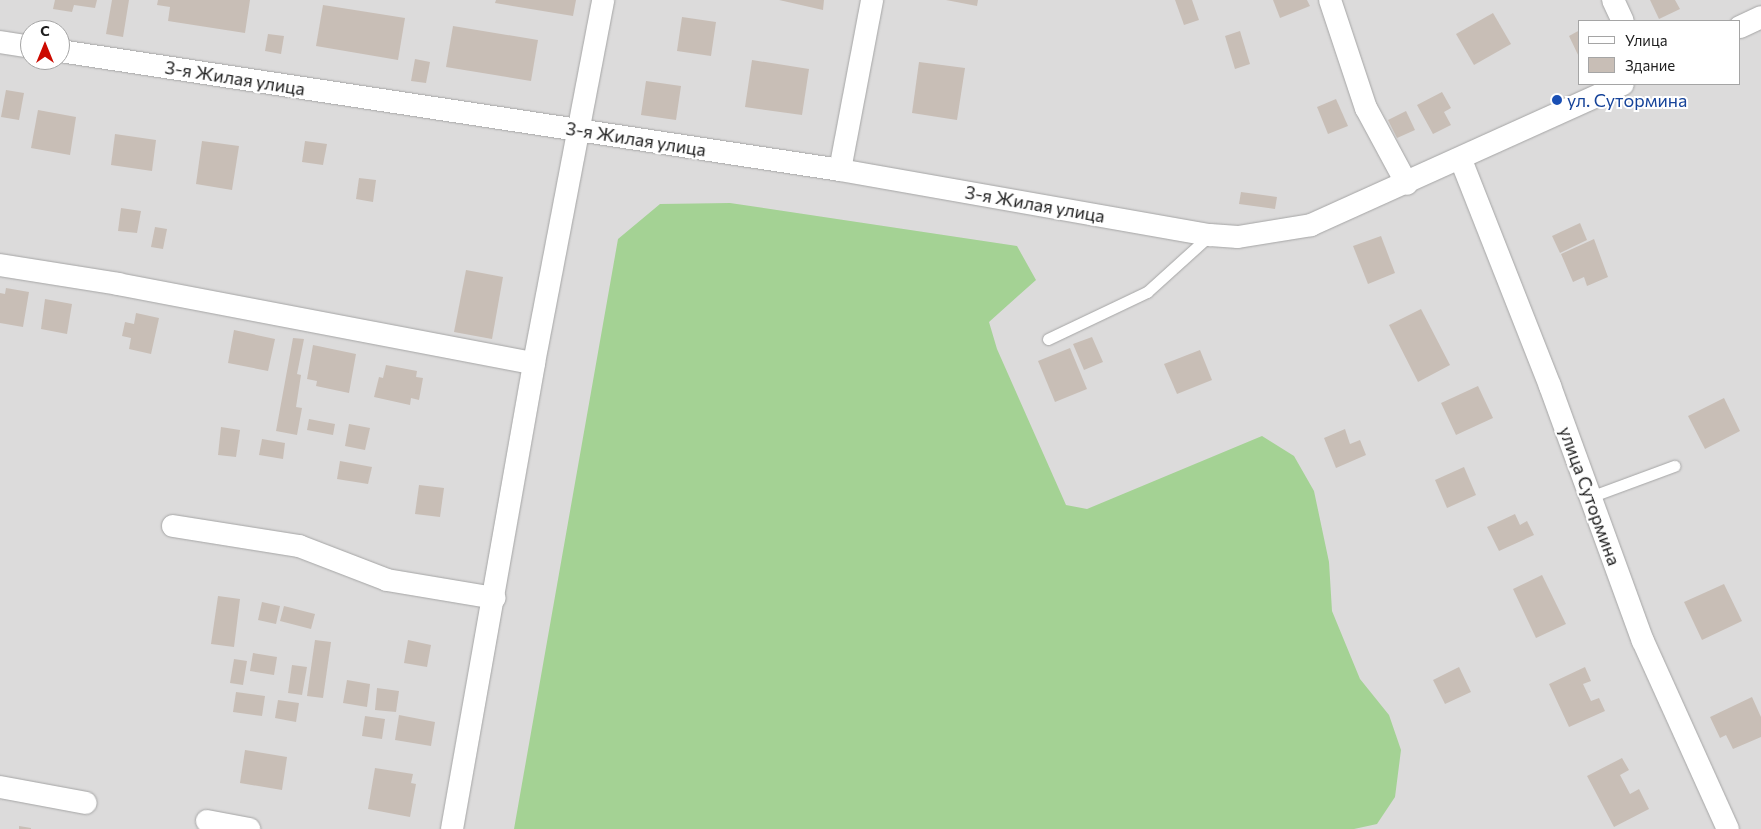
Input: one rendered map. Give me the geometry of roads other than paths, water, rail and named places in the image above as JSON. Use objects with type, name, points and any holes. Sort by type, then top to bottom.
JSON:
[{"type":"street","points":[[452,829],[534,362],[603,0]]},
{"type":"street","points":[[840,170],[872,0]]},
{"type":"street","points":[[1330,0],[1366,108],[1407,184]]},
{"type":"street","points":[[1613,0],[1623,20]]},
{"type":"street","points":[[1741,27],[1761,17]]},
{"type":"street","points":[[0,42],[20,45]]},
{"type":"street","name":"3-я Жилая улица","points":[[70,53],[840,170],[1210,235]]},
{"type":"street","points":[[1210,235],[1238,237],[1271,234],[1311,225],[1407,184],[1621,85]]},
{"type":"street","name":"улица Сутормина","points":[[1460,160],[1590,497],[1643,641],[1728,829]]},
{"type":"street","points":[[0,265],[118,284],[534,362]]},
{"type":"street","points":[[173,526],[300,546],[387,580],[494,598]]},
{"type":"street","points":[[0,786],[86,803]]},
{"type":"street","points":[[207,821],[249,829]]},
{"type":"lane","points":[[1048,339],[1147,292],[1210,235]]},
{"type":"lane","points":[[1590,497],[1674,466]]},
{"type":"place","name":"ул. Сутормина","points":[[1557,100]]}]
